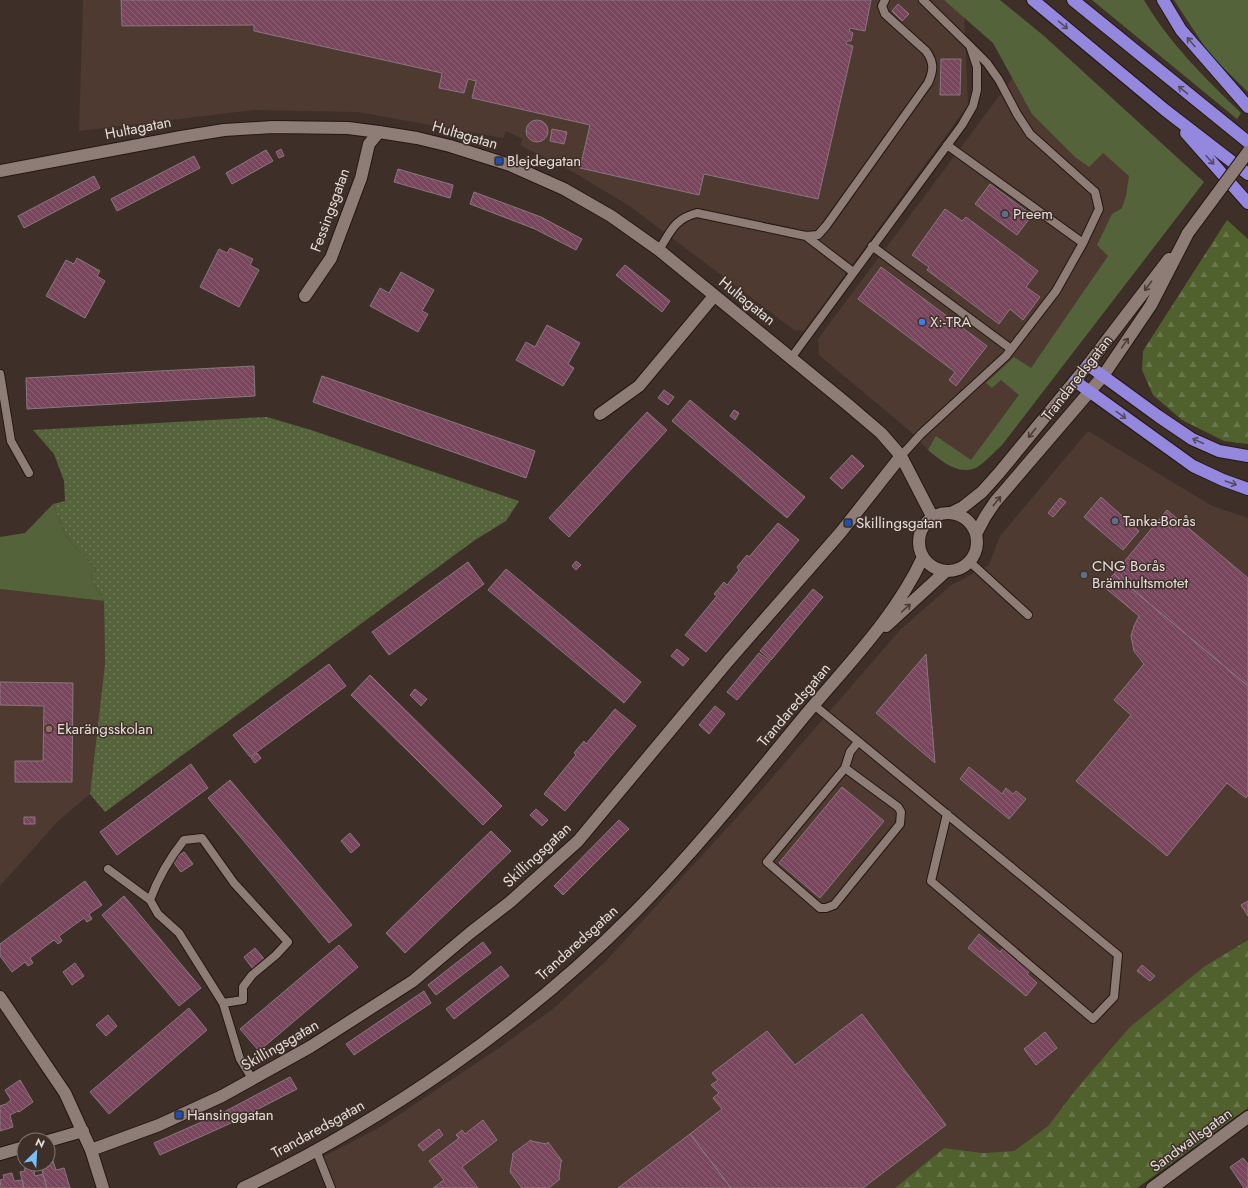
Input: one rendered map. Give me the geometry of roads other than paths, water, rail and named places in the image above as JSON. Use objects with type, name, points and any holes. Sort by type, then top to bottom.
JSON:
[{"type":"highway","points":[[1033,0],[1166,110],[1248,174]]},
{"type":"highway","points":[[1073,0],[1248,142]]},
{"type":"highway","points":[[1163,0],[1181,30],[1248,107]]},
{"type":"highway","points":[[1166,110],[1248,203]]},
{"type":"highway","points":[[1088,365],[1192,439],[1219,451],[1248,456]]},
{"type":"highway","points":[[1075,381],[1193,466],[1223,480],[1248,489]]},
{"type":"street","name":"Hultagatan","points":[[0,171],[180,137],[224,130],[273,127],[348,128],[417,138],[450,146],[510,165],[564,189],[611,216],[659,250],[847,404],[881,433],[901,456],[933,518]]},
{"type":"street","name":"Fessingsgatan","points":[[305,296],[332,258],[361,178],[369,144],[379,132]]},
{"type":"street","name":"Trandaredsgatan","points":[[933,518],[941,514],[951,513],[963,507],[982,492],[1088,365],[1248,152]]},
{"type":"street","name":"Trandaredsgatan","points":[[867,643],[946,572],[959,570],[970,562],[977,549],[976,534],[985,517],[995,502],[1103,376],[1151,305],[1188,233]]},
{"type":"street","points":[[600,414],[639,386],[714,296]]},
{"type":"street","name":"Skillingsgatan","points":[[91,1150],[159,1125],[222,1096],[310,1047],[413,980],[510,902],[578,841],[730,660],[841,532],[901,456]]},
{"type":"street","points":[[951,513],[969,521],[976,534]]},
{"type":"street","points":[[933,518],[926,523],[920,535],[919,544],[923,557],[933,567],[946,572]]},
{"type":"street","name":"Trandaredsgatan","points":[[243,1188],[358,1127],[438,1075],[507,1024],[562,980],[628,918],[683,861],[867,643],[908,586],[923,557]]},
{"type":"street","points":[[0,997],[65,1093],[91,1150],[103,1188]]},
{"type":"street","name":"Sandwallsgatan","points":[[1152,1188],[1248,1117]]},
{"type":"street","points":[[56,1139],[83,1131]]},
{"type":"street","points":[[0,1154],[16,1149]]},
{"type":"lane","points":[[659,250],[678,221],[697,212],[806,236],[818,235],[924,89],[932,74],[933,66],[931,58],[926,51],[885,14],[882,6],[885,0]]},
{"type":"lane","points":[[901,456],[921,434],[1006,356],[1056,291],[1099,209],[1095,192],[1030,134],[1017,114],[999,80],[987,63],[922,0]]},
{"type":"lane","points":[[791,358],[962,125],[973,106],[977,90],[977,67],[970,46]]},
{"type":"lane","points":[[947,145],[1083,242]]},
{"type":"lane","points":[[806,236],[853,272]]},
{"type":"lane","points":[[872,246],[1011,349]]},
{"type":"lane","points":[[0,374],[10,441],[29,473]]},
{"type":"lane","points":[[970,562],[1028,615]]},
{"type":"lane","points":[[814,705],[858,742],[947,814],[1118,955],[1114,997],[1093,1019],[931,881],[947,814]]},
{"type":"lane","points":[[845,768],[898,807],[901,812],[900,824],[834,905],[826,908],[820,908],[767,862],[845,768],[850,752],[858,742]]},
{"type":"lane","points":[[150,900],[157,881],[168,862],[184,840],[202,838],[234,883],[288,942],[276,955],[252,976],[243,987],[243,1000],[223,1003]]},
{"type":"lane","points":[[108,869],[150,900],[158,914],[179,933],[192,956],[223,1003],[240,1059],[253,1080]]},
{"type":"lane","points":[[316,1150],[331,1188]]},
{"type":"place","name":"Blejdegatan","points":[[499,161]]},
{"type":"place","name":"Preem","points":[[1005,214]]},
{"type":"place","name":"X:-TRA","points":[[922,322]]},
{"type":"place","name":"Tanka-Borås","points":[[1115,521]]},
{"type":"place","name":"Skillingsgatan","points":[[848,523]]},
{"type":"place","name":"CNG Borås Brämhultsmotet","points":[[1084,575]]},
{"type":"place","name":"Ekarängsskolan","points":[[49,729]]},
{"type":"place","name":"Hansinggatan","points":[[179,1115]]}]
